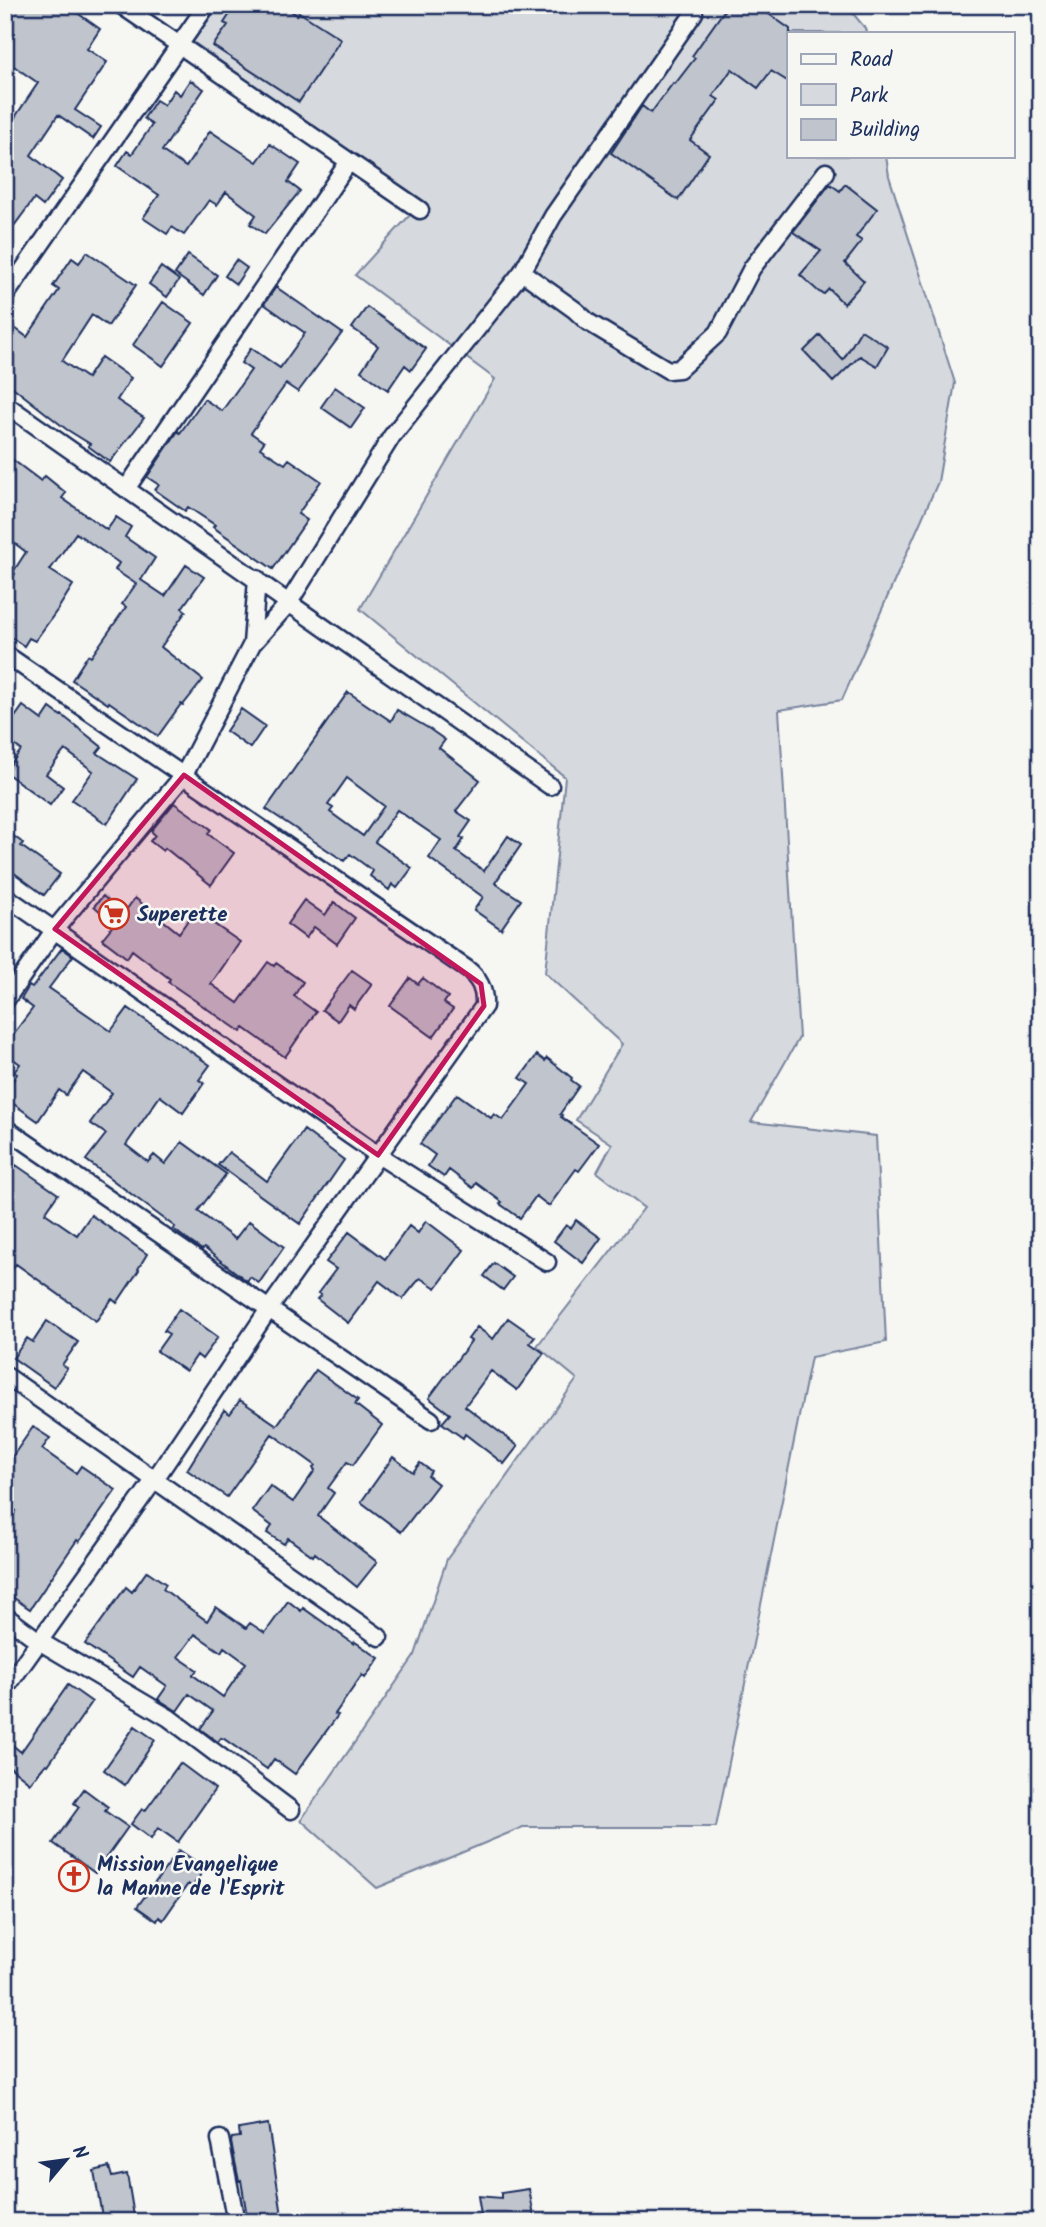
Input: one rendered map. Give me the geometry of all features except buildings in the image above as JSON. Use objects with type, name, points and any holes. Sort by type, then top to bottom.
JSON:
[{"type":"street","points":[[121,5],[420,210]]},
{"type":"street","points":[[5,296],[208,5]]},
{"type":"street","points":[[5,1001],[55,929],[184,775],[252,644],[288,604],[392,436],[522,272],[553,216],[694,13]]},
{"type":"street","points":[[126,489],[348,163]]},
{"type":"street","points":[[522,272],[589,322],[668,370],[679,369],[718,334],[752,268],[826,172]]},
{"type":"street","points":[[5,404],[550,786]]},
{"type":"street","points":[[252,644],[257,579]]},
{"type":"street","points":[[5,654],[467,969],[481,984],[485,995],[484,1006],[270,1309],[155,1479],[5,1689]]},
{"type":"street","points":[[5,896],[378,1155],[547,1262]]},
{"type":"street","points":[[5,1128],[431,1420]]},
{"type":"street","points":[[5,1375],[379,1637]]},
{"type":"street","points":[[5,1616],[39,1641],[169,1718],[291,1810]]},
{"type":"street","points":[[220,2139],[236,2222]]},
{"type":"highlighted area","points":[[184,775],[481,984],[484,1006],[378,1155],[55,929]]},
{"type":"green space","points":[[219,5],[846,5],[865,28],[866,32],[787,32],[787,158],[886,158],[889,176],[955,383],[938,482],[842,700],[779,710],[799,1038],[751,1122],[876,1136],[886,1342],[811,1357],[716,1827],[523,1827],[377,1888],[301,1820],[415,1655],[447,1559],[577,1379],[537,1346],[644,1208],[597,1172],[612,1144],[576,1120],[622,1044],[545,973],[565,777],[360,609],[495,379],[355,275],[422,202],[193,42]]},
{"type":"place","name":"Superette","points":[[114,914]]},
{"type":"place","name":"Mission Evangelique la Manne de l'Esprit","points":[[74,1876]]}]
